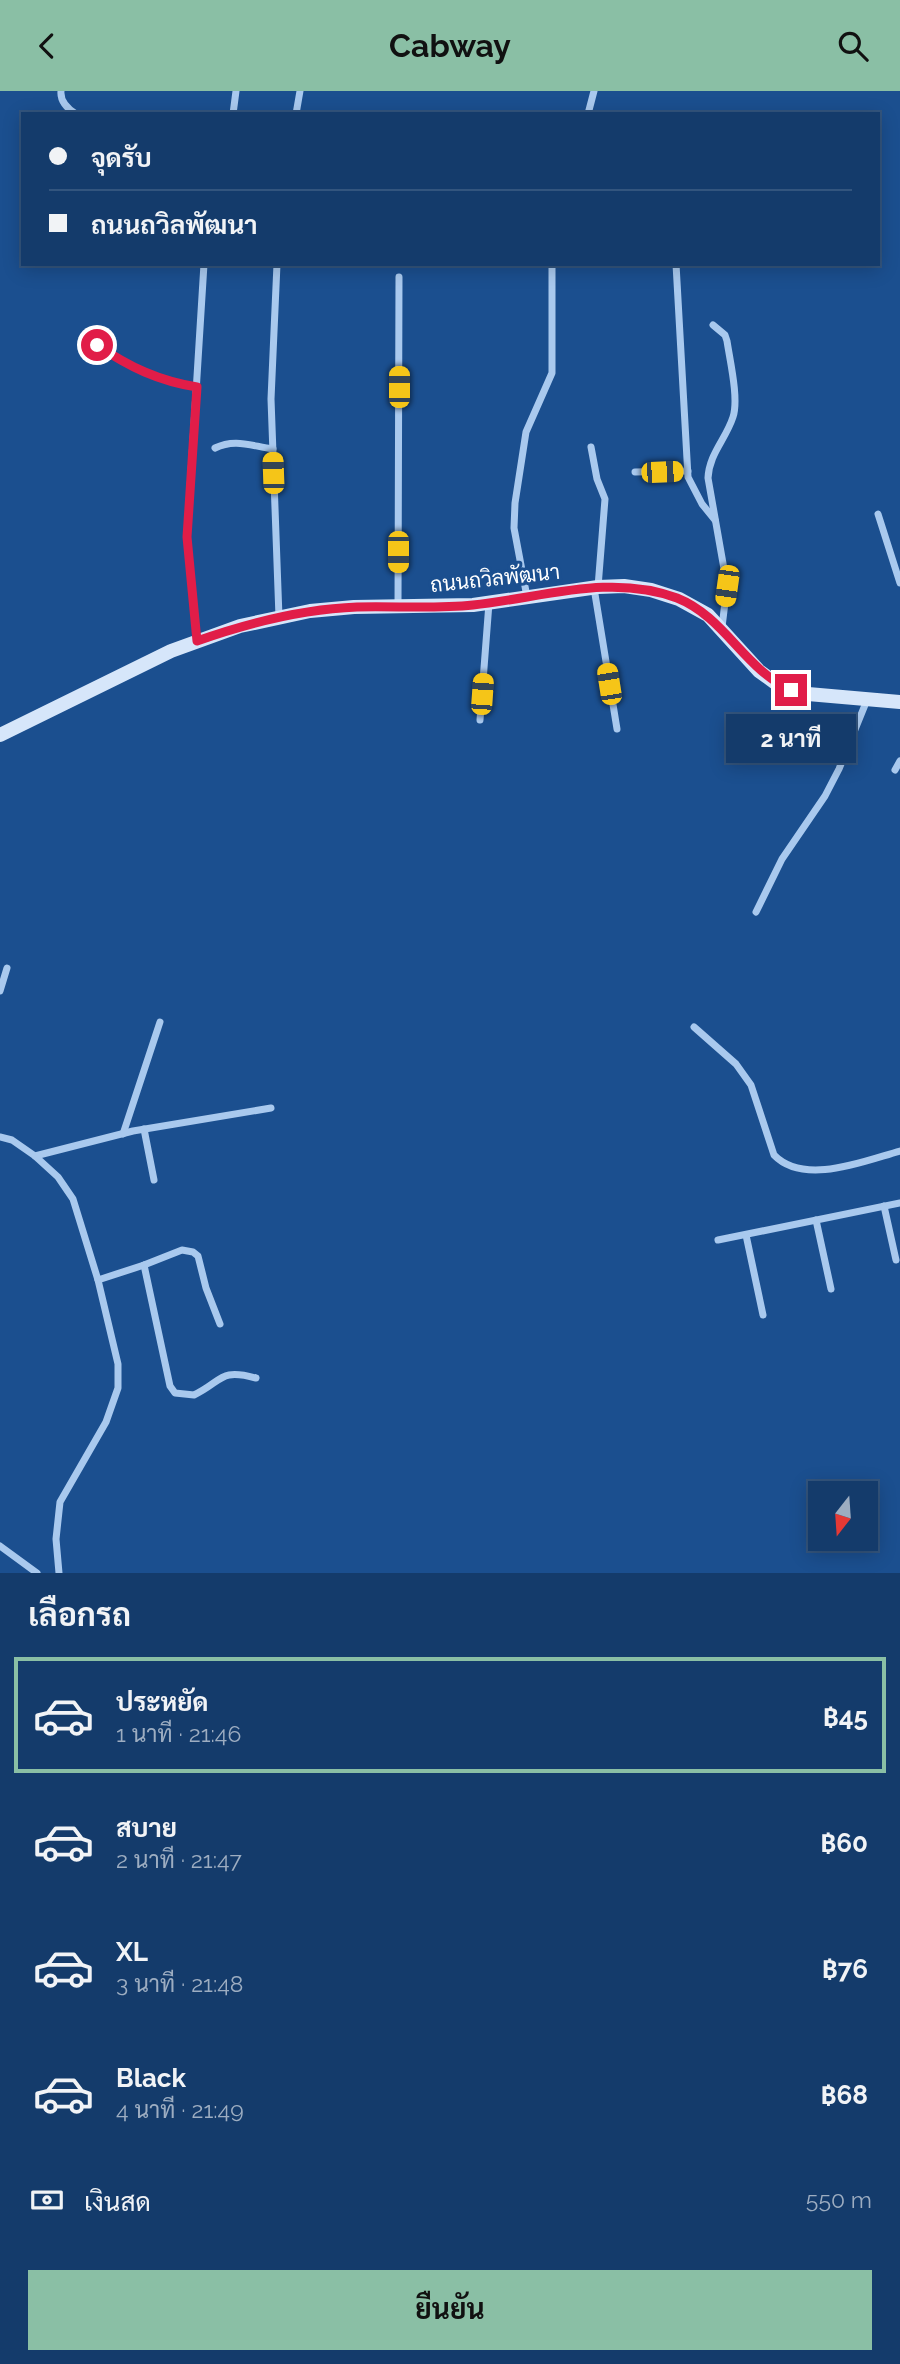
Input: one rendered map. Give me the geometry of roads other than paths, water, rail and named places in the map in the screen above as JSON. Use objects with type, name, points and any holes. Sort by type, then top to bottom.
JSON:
[{"type":"street","points":[[61,91],[68,109],[73,112]]},
{"type":"street","points":[[233,112],[236,91]]},
{"type":"street","points":[[296,112],[300,91]]},
{"type":"street","points":[[588,112],[594,91]]},
{"type":"street","points":[[197,641],[187,537],[204,266]]},
{"type":"street","points":[[277,266],[271,399],[279,618]]},
{"type":"street","points":[[527,597],[514,528],[515,503],[526,432],[552,373],[552,266]]},
{"type":"street","points":[[676,266],[688,471],[694,490],[715,520]]},
{"type":"street","points":[[398,607],[399,277]]},
{"type":"street","points":[[713,325],[725,335],[727,341],[735,404],[732,422],[708,467],[727,586],[722,627]]},
{"type":"street","points":[[97,345],[138,371],[176,384],[197,387]]},
{"type":"street","points":[[215,448],[236,441],[272,449]]},
{"type":"street","points":[[591,447],[597,479],[605,499],[596,587],[617,729]]},
{"type":"street","points":[[635,473],[688,471]]},
{"type":"street","points":[[878,514],[900,583]]},
{"type":"street","name":"ถนนถวิลพัฒนา","points":[[0,735],[68,700],[197,641],[240,625],[321,610],[489,603],[596,587],[624,586],[651,590],[670,596],[708,615],[760,671],[777,684],[808,694],[900,702]]},
{"type":"street","points":[[480,720],[489,603]]},
{"type":"street","points":[[756,912],[782,859],[830,787],[867,699]]},
{"type":"street","points":[[895,770],[900,761]]},
{"type":"street","points":[[0,991],[7,968]]},
{"type":"street","points":[[123,1133],[160,1022]]},
{"type":"street","points":[[694,1027],[736,1064],[751,1085],[774,1156],[781,1163],[790,1168],[816,1171],[848,1166],[900,1151]]},
{"type":"street","points":[[36,1156],[123,1133],[271,1108]]},
{"type":"street","points":[[144,1129],[154,1180]]},
{"type":"street","points":[[0,1137],[12,1140],[36,1156],[58,1177],[73,1199],[98,1280],[118,1364],[118,1388],[106,1422],[60,1503],[56,1539],[59,1573]]},
{"type":"street","points":[[718,1240],[900,1203]]},
{"type":"street","points":[[884,1206],[896,1261]]},
{"type":"street","points":[[816,1220],[831,1289]]},
{"type":"street","points":[[746,1235],[763,1315]]},
{"type":"street","points":[[98,1280],[181,1250],[193,1252],[198,1256],[206,1288],[220,1324]]},
{"type":"street","points":[[145,1265],[170,1386],[175,1392],[194,1395],[221,1376],[232,1373],[256,1378]]},
{"type":"street","points":[[0,1546],[37,1573]]}]
